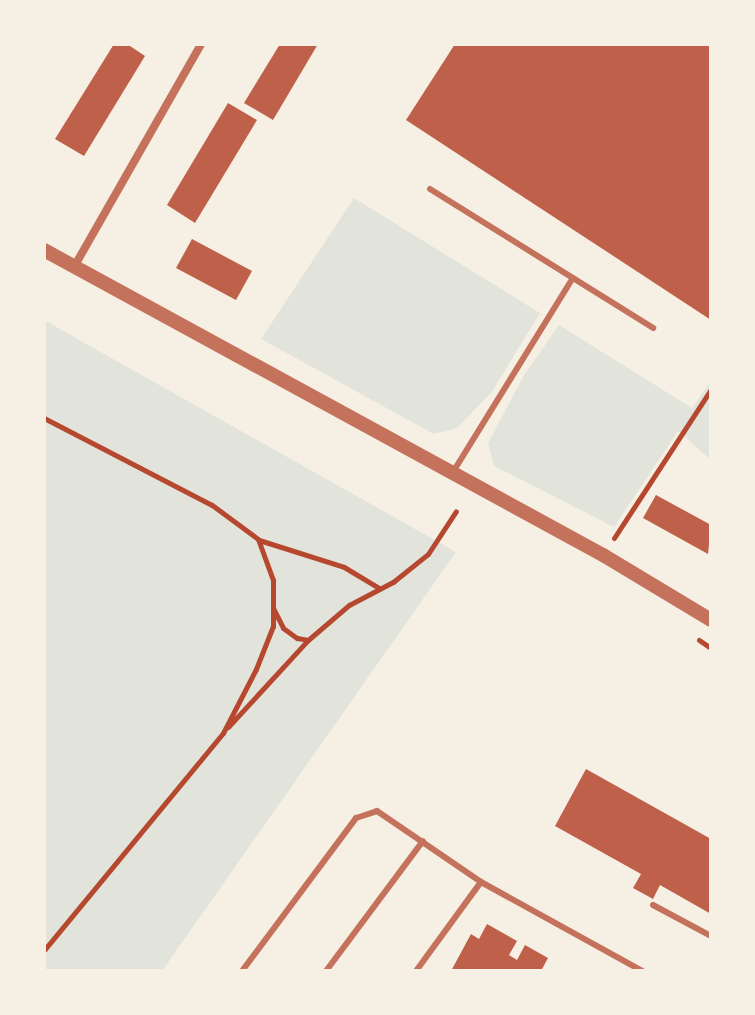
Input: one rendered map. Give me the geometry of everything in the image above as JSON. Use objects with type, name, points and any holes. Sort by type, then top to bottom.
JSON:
[{"type":"street","points":[[74,267],[201,44]]},
{"type":"street","points":[[44,250],[603,555],[711,620]]},
{"type":"lane","points":[[430,189],[653,328]]},
{"type":"lane","points":[[453,473],[573,278]]},
{"type":"lane","points":[[242,971],[360,815],[382,812],[481,882],[642,971]]},
{"type":"lane","points":[[326,971],[423,841]]},
{"type":"lane","points":[[416,971],[481,882]]},
{"type":"lane","points":[[653,905],[711,936]]},
{"type":"path","points":[[603,555],[711,389]]},
{"type":"path","points":[[44,418],[212,505],[258,539],[344,567],[380,589]]},
{"type":"path","points":[[44,950],[223,733],[308,640],[349,605],[380,589],[428,554],[456,511]]},
{"type":"path","points":[[223,733],[256,669],[273,626],[273,580],[258,539]]},
{"type":"path","points":[[273,608],[283,628],[297,638],[308,640]]},
{"type":"shaded area","points":[[354,198],[540,313],[491,393],[457,428],[434,434],[261,339]]},
{"type":"shaded area","points":[[44,320],[456,552],[162,971],[44,971]]},
{"type":"shaded area","points":[[559,325],[692,408],[711,381],[711,460],[678,431],[614,527],[494,466],[488,443],[524,375]]},
{"type":"building","points":[[114,44],[127,44],[145,56],[84,156],[55,139]]},
{"type":"building","points":[[280,44],[318,44],[273,120],[244,103]]},
{"type":"building","points":[[455,44],[711,44],[711,320],[406,120]]},
{"type":"building","points":[[228,103],[257,120],[195,223],[167,205]]},
{"type":"building","points":[[192,239],[252,271],[236,300],[176,268]]},
{"type":"building","points":[[656,495],[711,525],[708,554],[643,518]]},
{"type":"building","points":[[586,769],[711,839],[711,914],[660,885],[653,899],[633,888],[641,874],[555,826]]},
{"type":"building","points":[[487,924],[517,941],[509,955],[517,960],[525,945],[548,958],[541,971],[451,971],[471,934],[479,939]]}]
